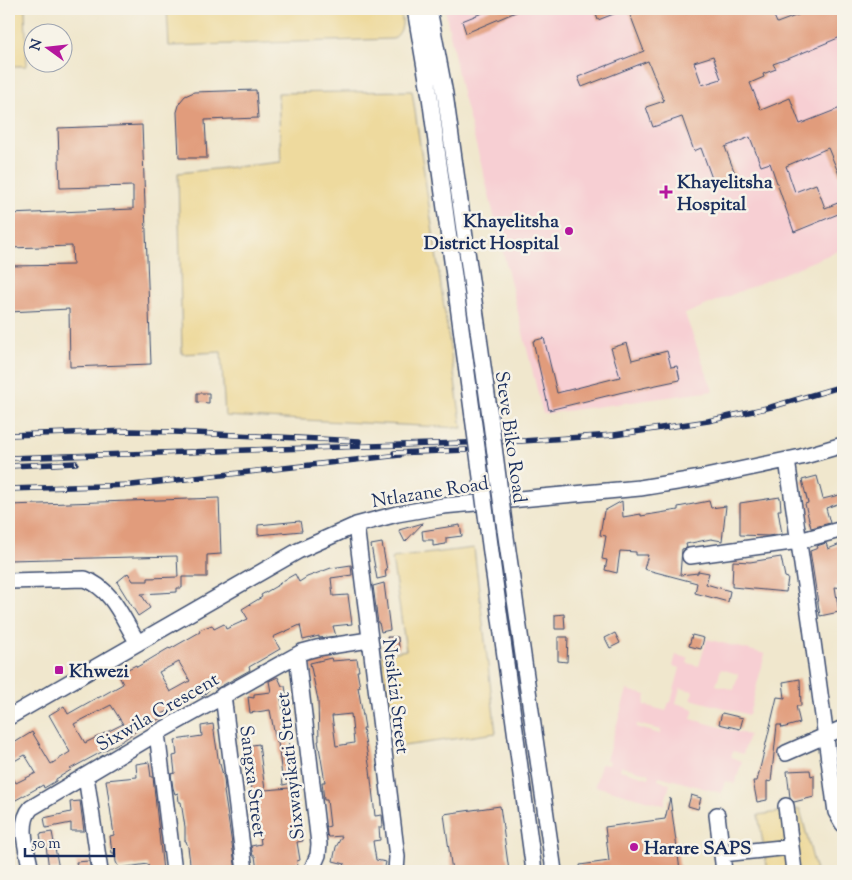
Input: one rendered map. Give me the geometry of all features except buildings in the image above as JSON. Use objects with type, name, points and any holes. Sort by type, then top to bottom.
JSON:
[{"type":"street","name":"Steve Biko Road","points":[[415,9],[430,98],[534,871]]},
{"type":"street","name":"Steve Biko Road","points":[[429,9],[445,94],[554,871]]},
{"type":"street","name":"Ntlazane Road","points":[[9,717],[298,551],[356,525],[421,509],[640,488],[787,460],[843,445]]},
{"type":"street","points":[[787,460],[836,812],[843,824]]},
{"type":"street","name":"Ntsikizi Street","points":[[356,525],[397,857],[396,871]]},
{"type":"street","points":[[690,556],[799,541],[843,529]]},
{"type":"street","points":[[9,581],[85,580],[94,582],[108,594],[138,643]]},
{"type":"street","name":"Sixwila Crescent","points":[[31,871],[24,830],[25,815],[31,808],[223,695],[308,649],[369,640]]},
{"type":"street","name":"Sixwayikati Street","points":[[297,655],[319,844],[318,855],[311,871]]},
{"type":"street","name":"Sangxa Street","points":[[223,695],[245,871]]},
{"type":"street","points":[[786,753],[843,728]]},
{"type":"street","points":[[158,733],[174,871]]},
{"type":"street","points":[[86,776],[100,871]]},
{"type":"street","points":[[786,806],[794,871]]},
{"type":"street","points":[[716,815],[724,871]]},
{"type":"street","points":[[722,854],[791,847]]},
{"type":"shaded area","name":"Khayelitsha Hospital","points":[[445,9],[843,9],[843,249],[685,314],[713,391],[543,414],[461,89]]},
{"type":"shaded area","points":[[707,639],[765,654],[749,715],[691,699],[693,691],[680,688],[676,703],[694,709],[691,719],[749,735],[743,754],[733,751],[731,757],[742,761],[735,784],[725,781],[721,793],[659,776],[658,780],[670,784],[664,805],[595,786],[601,764],[608,765],[609,761],[606,760],[627,690],[646,695],[644,705],[666,711],[669,702],[671,702],[680,668],[673,666],[676,655],[688,658],[687,663],[699,666]],"holes":[[[721,669],[738,674],[734,690],[716,685]],[[637,724],[661,730],[660,734],[636,727]],[[621,766],[650,774],[649,778],[620,770]]]},
{"type":"sand","points":[[9,9],[25,9],[25,22],[22,22],[22,66],[12,66]]},
{"type":"sand","points":[[167,9],[399,9],[402,26],[397,36],[393,39],[169,46]]},
{"type":"sand","points":[[412,91],[462,428],[225,416],[221,352],[182,354],[178,173],[281,162],[278,93]]},
{"type":"sand","points":[[474,548],[496,733],[396,747],[381,655],[406,650],[392,558]]},
{"type":"sand","points":[[800,809],[816,871],[768,871],[758,815]]},
{"type":"railway","points":[[9,458],[522,441],[614,435],[708,421],[771,407],[843,386]]},
{"type":"railway","points":[[9,435],[130,431],[359,441]]},
{"type":"railway","points":[[394,453],[466,450]]},
{"type":"railway","points":[[9,489],[132,485],[400,455]]},
{"type":"railway","points":[[9,466],[76,463]]},
{"type":"place","name":"Khayelitsha Hospital","points":[[666,192]]},
{"type":"place","name":"Khayelitsha District Hospital","points":[[569,231]]},
{"type":"place","name":"Khwezi","points":[[59,670]]},
{"type":"place","name":"Harare SAPS","points":[[634,847]]}]
